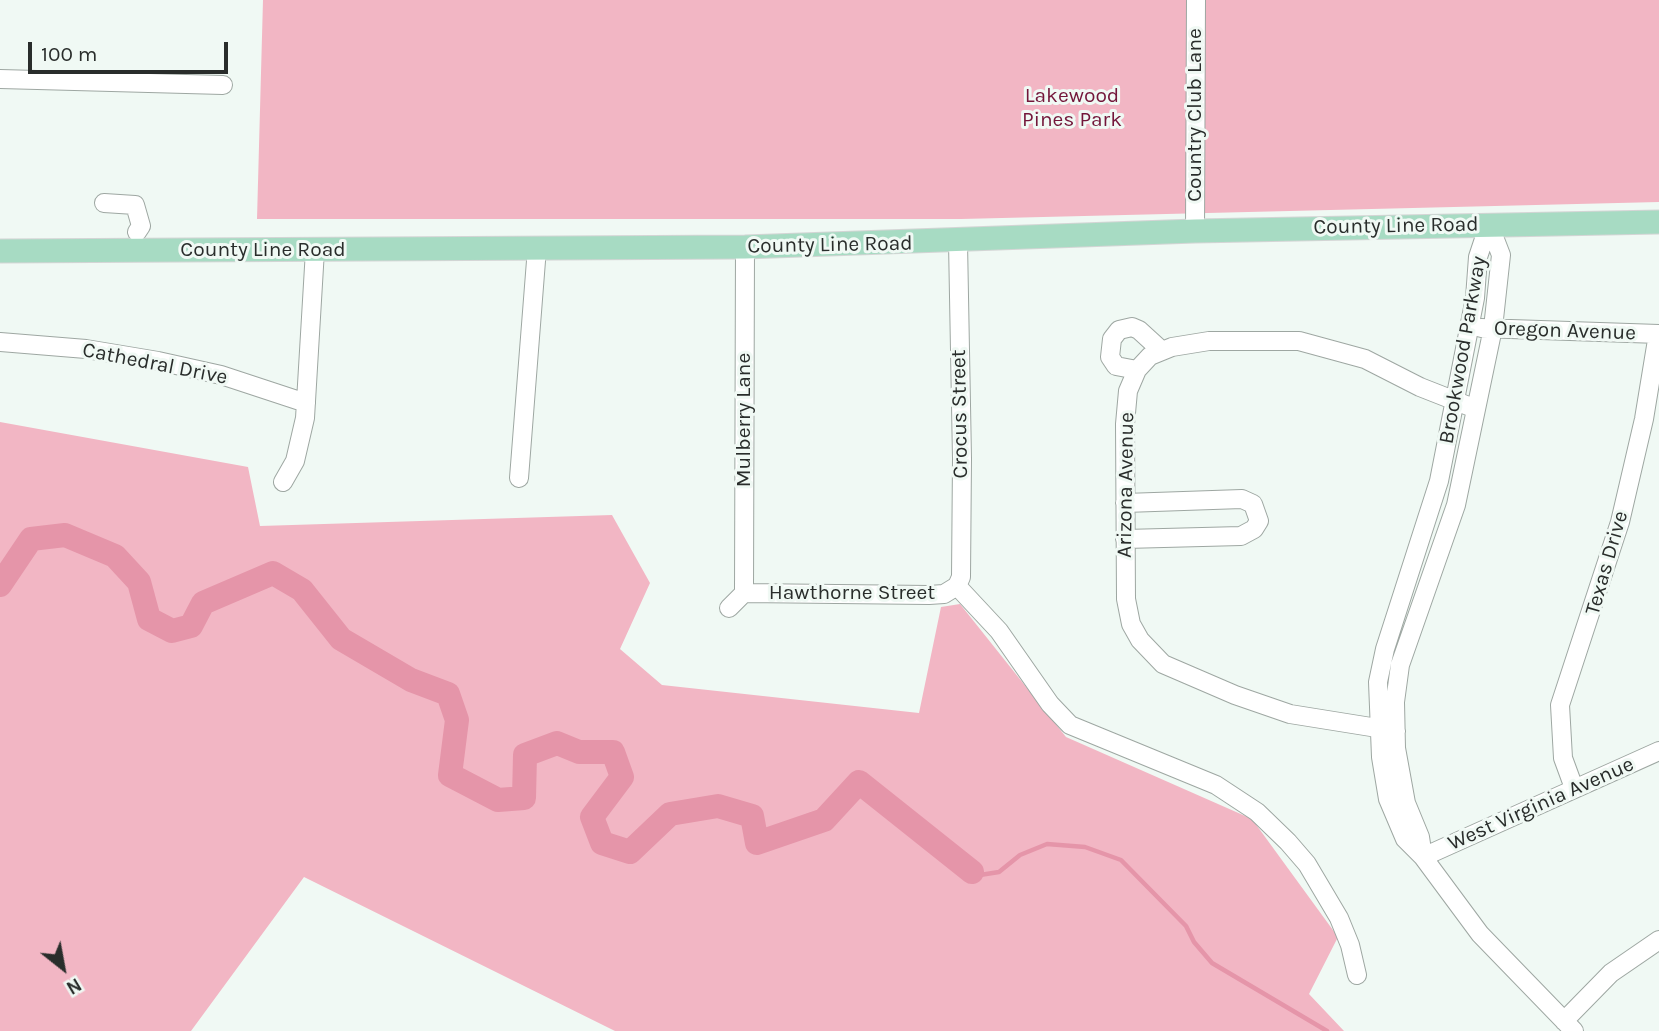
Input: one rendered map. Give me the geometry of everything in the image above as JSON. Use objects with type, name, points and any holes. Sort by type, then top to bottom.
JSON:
[{"type":"main road","name":"County Line Road","points":[[0,251],[137,234],[315,250],[745,247],[958,242],[1195,231],[1659,222]]},
{"type":"street","name":"Country Club Lane","points":[[1195,231],[1196,0]]},
{"type":"street","points":[[0,79],[223,85]]},
{"type":"street","points":[[104,203],[131,203],[138,210],[137,234]]},
{"type":"street","name":"Brookwood Parkway","points":[[1489,224],[1478,257],[1470,327],[1439,481],[1385,649],[1378,682],[1387,730],[1388,799],[1405,839],[1423,857],[1480,934],[1569,1026]]},
{"type":"street","name":"Brookwood Parkway","points":[[1387,730],[1395,702],[1400,665],[1455,505],[1493,328],[1501,255],[1489,224]]},
{"type":"street","name":"Crocus Street","points":[[957,586],[961,577],[962,472],[958,242]]},
{"type":"street","name":"Mulberry Lane","points":[[744,593],[745,247]]},
{"type":"street","points":[[519,478],[537,248]]},
{"type":"street","points":[[283,482],[295,461],[306,403],[315,250]]},
{"type":"street","points":[[1162,351],[1132,327],[1119,330],[1112,339],[1110,358],[1116,366],[1137,370],[1150,356],[1162,351],[1209,341],[1298,341],[1365,359],[1476,409]]},
{"type":"street","name":"Oregon Avenue","points":[[1470,327],[1658,334]]},
{"type":"street","name":"Texas Drive","points":[[1574,788],[1563,758],[1560,705],[1620,522],[1644,419],[1658,334]]},
{"type":"street","name":"Cathedral Drive","points":[[0,342],[86,349],[158,361],[221,375],[306,403]]},
{"type":"street","name":"Arizona Avenue","points":[[1137,370],[1128,391],[1125,503],[1126,599],[1131,624],[1152,654],[1163,664],[1235,695],[1290,714],[1387,730]]},
{"type":"street","points":[[1125,503],[1242,499],[1253,504],[1259,522],[1254,529],[1241,536],[1125,539]]},
{"type":"street","points":[[957,586],[999,631],[1050,704],[1070,725],[1216,785],[1256,812],[1288,842],[1307,864],[1339,918],[1350,945],[1357,975]]},
{"type":"street","name":"Hawthorne Street","points":[[744,593],[929,595],[944,594],[957,586]]},
{"type":"street","points":[[729,608],[744,593]]},
{"type":"street","name":"West Virginia Avenue","points":[[1423,857],[1659,751]]},
{"type":"street","points":[[1569,1026],[1611,973],[1659,940]]},
{"type":"green space","name":"Lakewood Pines Park","points":[[263,0],[1659,0],[1659,202],[961,219],[257,219]]},
{"type":"green space","points":[[0,422],[248,467],[260,526],[612,515],[650,583],[620,649],[662,685],[919,713],[941,607],[960,604],[1066,737],[1252,819],[1338,937],[1309,994],[1344,1031],[615,1031],[304,877],[191,1031],[0,1031]]},
{"type":"waterway","points":[[0,585],[31,539],[65,535],[115,556],[139,582],[149,619],[172,631],[191,626],[203,603],[273,573],[302,590],[341,639],[411,680],[448,694],[457,720],[450,775],[498,800],[524,798],[525,755],[557,743],[579,752],[613,752],[622,777],[592,817],[602,843],[630,852],[670,814],[718,806],[752,816],[757,843],[824,820],[859,782],[972,872]]},
{"type":"waterway","points":[[972,872],[980,875],[999,872],[1020,855],[1047,844],[1085,847],[1121,860],[1186,926],[1194,942],[1212,963],[1327,1031]]}]
